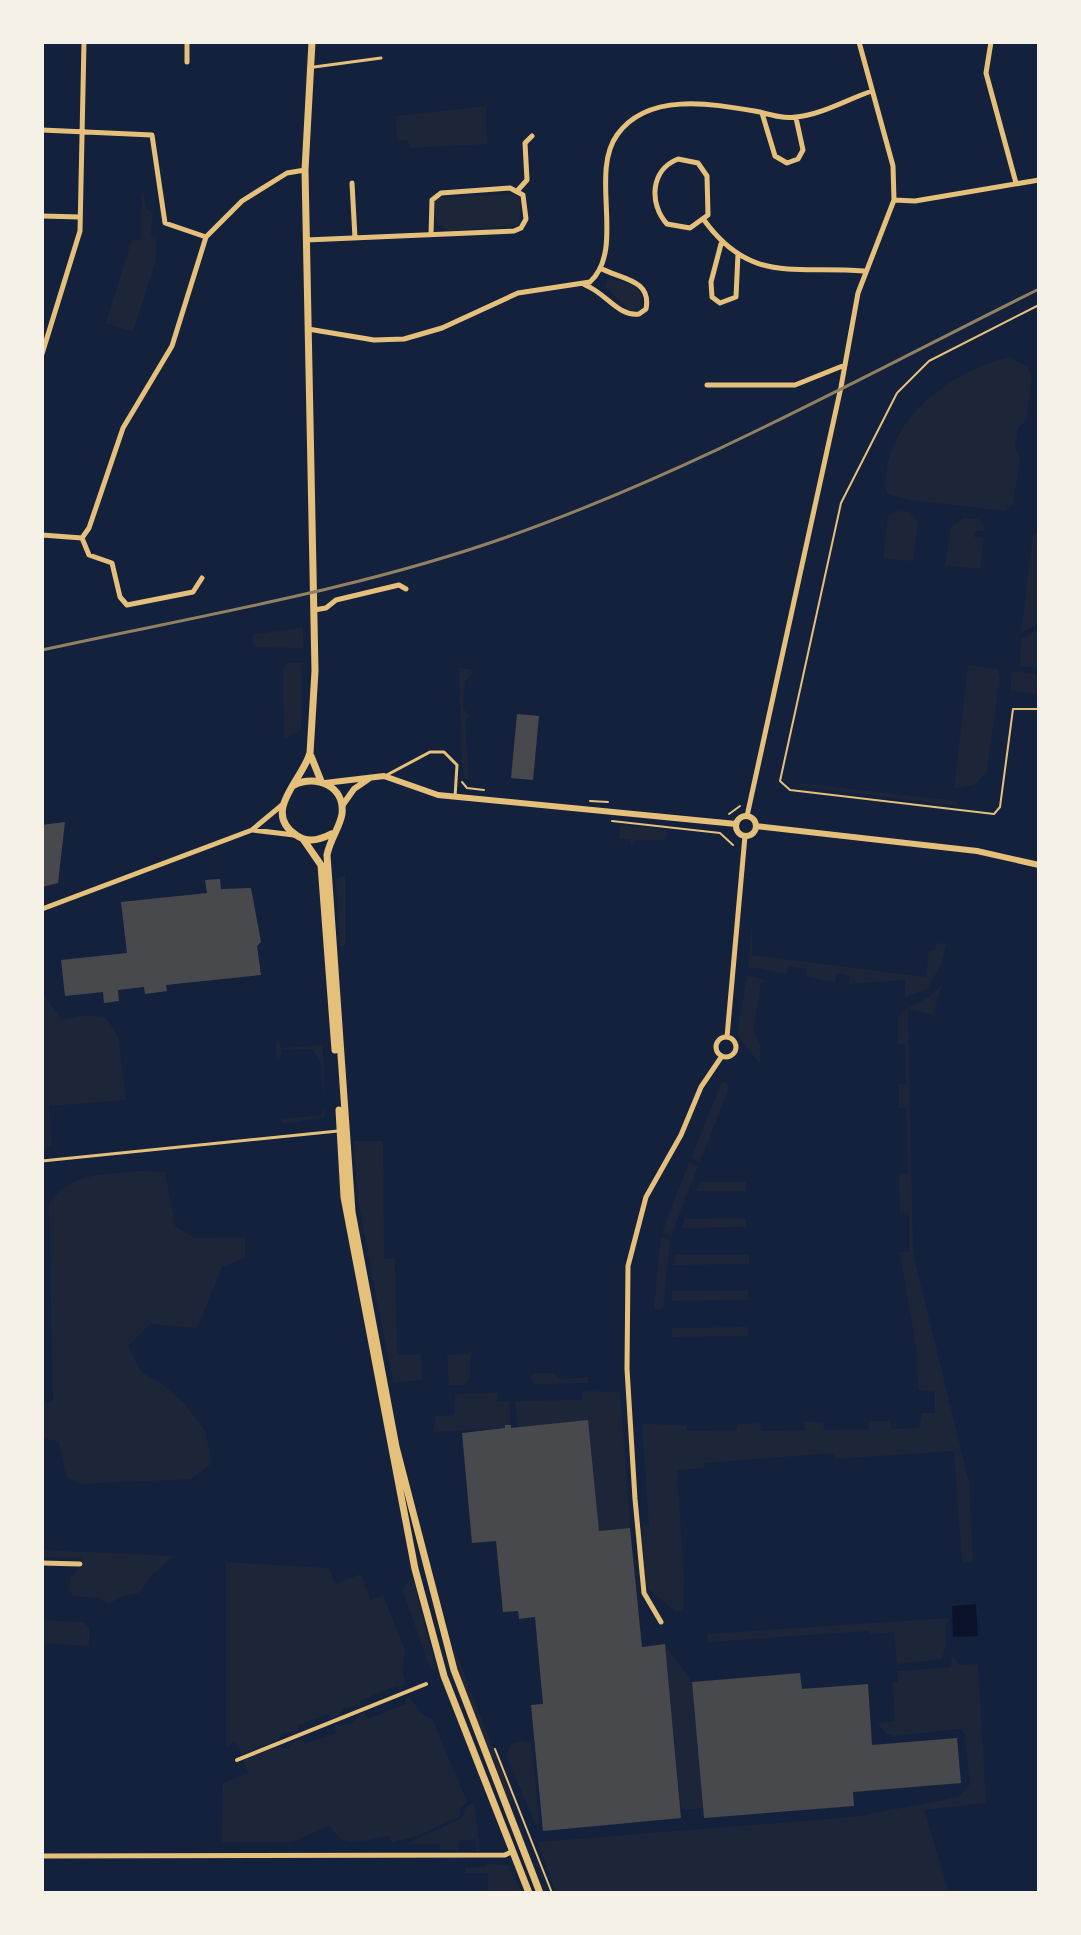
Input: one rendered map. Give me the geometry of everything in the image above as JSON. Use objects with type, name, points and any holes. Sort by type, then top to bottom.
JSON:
[{"type":"main road","points":[[312,42],[305,170],[305,240],[315,671],[310,753],[282,805],[284,821],[295,835],[318,840],[331,834]]},
{"type":"main road","points":[[310,753],[323,782]]},
{"type":"main road","points":[[294,785],[303,781],[323,782],[333,788],[342,806],[340,821],[331,834],[327,855],[352,1212],[396,1447],[454,1670],[540,1893]]},
{"type":"main road","points":[[303,839],[321,865],[344,1197],[415,1569],[444,1676],[529,1893]]},
{"type":"street","points":[[42,354],[78,240],[84,42]]},
{"type":"street","points":[[187,42],[187,62]]},
{"type":"street","points":[[323,782],[384,776],[438,795],[455,797],[736,824],[747,816],[864,271],[894,200],[893,166],[859,42]]},
{"type":"street","points":[[991,42],[986,73],[1016,183]]},
{"type":"street","points":[[585,284],[600,268],[606,233],[606,164],[612,143],[625,126],[648,110],[714,105],[796,118],[872,91]]},
{"type":"street","points":[[762,113],[775,156],[787,163],[798,159],[803,150],[796,118]]},
{"type":"street","points":[[42,130],[152,135],[165,223],[206,237]]},
{"type":"street","points":[[431,235],[432,200],[441,193],[518,190],[527,180],[525,143],[532,136]]},
{"type":"street","points":[[691,159],[704,170],[710,201],[704,220],[682,228],[667,224],[661,217],[655,186],[668,163],[691,159]]},
{"type":"street","points":[[82,538],[89,528],[123,428],[172,346],[206,237],[242,201],[287,173],[305,170]]},
{"type":"street","points":[[894,200],[915,201],[1039,180]]},
{"type":"street","points":[[352,183],[355,238]]},
{"type":"street","points":[[305,240],[521,228],[526,219],[525,203],[518,190]]},
{"type":"street","points":[[42,216],[80,217]]},
{"type":"street","points":[[704,220],[721,244],[777,270],[864,271]]},
{"type":"street","points":[[721,244],[711,287],[712,297],[720,303],[736,297],[738,254]]},
{"type":"street","points":[[308,329],[374,340],[404,339],[442,328],[518,293],[585,284],[602,291],[624,312],[639,314],[646,309],[647,294],[640,283],[600,268]]},
{"type":"street","points":[[707,385],[795,385],[845,365]]},
{"type":"street","points":[[42,535],[82,538]]},
{"type":"street","points":[[82,538],[89,555],[112,563],[120,597],[127,605],[193,592],[202,578]]},
{"type":"street","points":[[314,610],[326,608],[333,600],[399,585],[406,589]]},
{"type":"street","points":[[342,806],[354,789],[372,776]]},
{"type":"street","points":[[42,909],[252,830],[282,805]]},
{"type":"street","points":[[747,816],[756,826],[977,851],[1039,865]]},
{"type":"street","points":[[736,824],[737,831],[745,836]]},
{"type":"street","points":[[745,836],[751,834],[756,826]]},
{"type":"street","points":[[252,830],[284,831],[295,835]]},
{"type":"street","points":[[722,1056],[717,1046],[727,1037],[745,836]]},
{"type":"street","points":[[722,1056],[732,1056],[736,1051],[735,1042],[727,1037]]},
{"type":"street","points":[[661,1622],[644,1593],[635,1499],[627,1369],[628,1266],[646,1197],[681,1135],[701,1087],[722,1056]]},
{"type":"street","points":[[42,1563],[80,1564]]},
{"type":"street","points":[[237,1760],[426,1684]]},
{"type":"street","points":[[42,1856],[505,1855],[513,1851]]},
{"type":"lane","points":[[310,68],[381,58]]},
{"type":"lane","points":[[384,776],[437,751],[453,758],[458,778],[455,797]]},
{"type":"lane","points":[[42,1161],[338,1131]]},
{"type":"path","points":[[1039,305],[929,361],[897,393],[841,503],[780,781],[790,790],[994,814],[1000,807],[1013,709],[1039,709]]},
{"type":"path","points":[[458,778],[467,788],[487,790]]},
{"type":"path","points":[[603,820],[720,833],[733,845]]},
{"type":"path","points":[[494,1746],[552,1893]]},
{"type":"shaded area","points":[[486,106],[487,144],[410,148],[407,140],[397,141],[395,116]]},
{"type":"shaded area","points":[[142,186],[146,208],[153,213],[151,235],[156,238],[156,260],[133,332],[106,323],[132,239],[141,240]]},
{"type":"shaded area","points":[[515,194],[521,200],[519,225],[448,231],[435,222],[435,203],[439,198]]},
{"type":"shaded area","points":[[608,278],[636,286],[642,297],[640,308],[630,310],[605,287]]},
{"type":"shaded area","points":[[1010,357],[1028,367],[1032,378],[1026,421],[1018,427],[1015,449],[1020,457],[1013,504],[1005,511],[909,500],[887,494],[886,476],[893,448],[902,429],[916,412],[950,383],[969,372]]},
{"type":"shaded area","points":[[894,511],[910,512],[918,523],[913,561],[883,558],[888,516]]},
{"type":"shaded area","points":[[963,518],[979,519],[984,525],[984,531],[974,531],[974,537],[984,538],[980,569],[945,565],[951,527]]},
{"type":"shaded area","points":[[1039,531],[1039,623],[1021,633],[1033,535]]},
{"type":"shaded area","points":[[303,627],[303,648],[254,647],[253,635]]},
{"type":"shaded area","points":[[1039,629],[1039,668],[1020,666],[1021,639]]},
{"type":"shaded area","points":[[287,663],[302,663],[301,730],[284,739],[283,668]]},
{"type":"shaded area","points":[[968,665],[998,669],[1000,678],[986,774],[974,785],[954,789]]},
{"type":"shaded area","points":[[459,668],[471,669],[472,674],[465,681],[463,708],[469,716],[465,722],[469,780],[464,777],[462,764]]},
{"type":"shaded area","points":[[1011,673],[1039,675],[1039,694],[1011,691]]},
{"type":"shaded area","points":[[799,783],[956,801],[959,806],[796,786]]},
{"type":"shaded area","points":[[620,825],[666,830],[667,834],[665,840],[635,840],[632,848],[630,839],[619,839]]},
{"type":"shaded area","points":[[345,875],[345,946],[340,947],[336,879]]},
{"type":"shaded area","points":[[752,925],[752,955],[926,977],[929,950],[935,950],[937,943],[946,944],[941,965],[927,989],[905,997],[905,980],[849,984],[850,976],[837,973],[835,982],[806,977],[807,969],[788,966],[787,974],[748,967]]},
{"type":"shaded area","points":[[747,976],[766,980],[761,984],[753,1029],[760,1044],[760,1064],[737,1035]]},
{"type":"shaded area","points":[[942,984],[933,1015],[908,1009],[913,1253],[969,1482],[973,1562],[962,1563],[954,1451],[835,1459],[835,1453],[704,1463],[704,1468],[677,1470],[684,1581],[683,1611],[676,1612],[647,1588],[642,1526],[649,1525],[642,1424],[686,1425],[686,1431],[737,1430],[738,1424],[760,1423],[761,1431],[805,1430],[805,1422],[823,1422],[824,1430],[869,1429],[869,1421],[890,1421],[891,1429],[919,1428],[922,1413],[935,1413],[935,1392],[918,1390],[917,1353],[900,1252],[909,1252],[909,1213],[900,1212],[899,1174],[908,1174],[906,1108],[899,1108],[899,1084],[906,1083],[905,1045],[898,1044],[898,1017],[908,1008],[931,995]]},
{"type":"shaded area","points":[[42,992],[62,1020],[87,1015],[106,1018],[118,1036],[126,1100],[49,1106],[52,1145],[42,1152]]},
{"type":"shaded area","points":[[276,1041],[279,1041],[281,1048],[323,1045],[325,1103],[321,1064],[313,1049],[282,1050],[280,1060],[276,1059]]},
{"type":"shaded area","points":[[722,1082],[727,1082],[728,1091],[700,1162],[691,1158]]},
{"type":"shaded area","points":[[325,1108],[325,1117],[283,1124],[280,1119],[321,1115]]},
{"type":"shaded area","points":[[353,1141],[383,1141],[384,1259],[395,1259],[397,1355],[421,1355],[422,1380],[393,1383],[359,1206]]},
{"type":"shaded area","points":[[689,1162],[698,1166],[671,1236],[662,1233]]},
{"type":"shaded area","points":[[139,1171],[165,1172],[175,1226],[194,1238],[245,1237],[245,1258],[222,1267],[197,1328],[150,1324],[128,1346],[140,1371],[162,1384],[184,1403],[206,1432],[211,1464],[191,1479],[80,1484],[66,1476],[59,1442],[42,1438],[42,1404],[53,1401],[49,1204],[66,1186],[77,1181]]},
{"type":"shaded area","points":[[700,1182],[746,1182],[746,1191],[696,1191]]},
{"type":"shaded area","points":[[746,1218],[746,1227],[682,1228],[684,1219]]},
{"type":"shaded area","points":[[661,1237],[670,1240],[663,1308],[657,1311],[654,1308]]},
{"type":"shaded area","points":[[675,1255],[749,1255],[749,1264],[673,1265]]},
{"type":"shaded area","points":[[672,1291],[748,1291],[748,1300],[672,1301]]},
{"type":"shaded area","points":[[748,1327],[748,1336],[672,1337],[672,1328]]},
{"type":"shaded area","points":[[470,1354],[470,1379],[463,1385],[449,1385],[447,1355]]},
{"type":"shaded area","points":[[534,1373],[553,1373],[559,1379],[589,1377],[588,1383],[534,1384],[530,1378]]},
{"type":"shaded area","points":[[582,1391],[620,1392],[630,1528],[599,1531],[518,1427],[515,1401],[582,1400]]},
{"type":"shaded area","points":[[497,1393],[497,1402],[509,1401],[511,1425],[505,1428],[433,1432],[436,1416],[454,1415],[455,1394]]},
{"type":"shaded area","points":[[42,1550],[174,1556],[152,1575],[139,1593],[122,1596],[109,1604],[99,1598],[73,1596],[69,1591],[71,1576],[81,1567],[82,1558],[42,1557]]},
{"type":"shaded area","points":[[226,1562],[329,1568],[336,1584],[361,1574],[371,1600],[383,1595],[405,1650],[402,1669],[405,1683],[401,1688],[398,1685],[360,1701],[361,1706],[344,1708],[339,1716],[331,1718],[328,1714],[298,1725],[299,1731],[283,1733],[277,1740],[241,1755],[236,1742],[226,1746]]},
{"type":"shaded area","points":[[410,1579],[413,1580],[436,1670],[430,1668],[402,1589]]},
{"type":"shaded area","points":[[976,1604],[978,1636],[953,1637],[952,1606]]},
{"type":"shaded area","points":[[949,1618],[949,1622],[945,1623],[946,1645],[942,1659],[897,1664],[894,1632],[708,1642],[707,1634]]},
{"type":"shaded area","points":[[42,1620],[84,1622],[89,1628],[89,1646],[42,1643]]},
{"type":"shaded area","points":[[665,1645],[692,1682],[703,1808],[681,1810]]},
{"type":"shaded area","points":[[455,1650],[513,1800],[509,1803],[458,1673],[452,1651]]},
{"type":"shaded area","points":[[952,1655],[959,1665],[978,1664],[986,1803],[924,1810],[949,1893],[556,1893],[538,1842],[853,1817],[959,1797],[970,1784],[965,1735],[960,1729],[895,1736],[885,1733],[878,1723],[895,1721],[893,1682],[898,1682],[898,1671],[951,1667]]},
{"type":"shaded area","points":[[405,1698],[410,1698],[422,1714],[433,1720],[467,1802],[460,1808],[460,1816],[418,1836],[392,1842],[390,1836],[348,1841],[335,1834],[330,1825],[293,1842],[222,1842],[223,1783],[248,1773],[243,1760],[279,1746],[289,1749],[294,1741],[302,1738],[305,1744],[336,1733],[334,1726],[352,1723],[364,1712],[367,1719],[406,1704]]},
{"type":"shaded area","points":[[512,1743],[531,1743],[533,1753],[539,1822],[536,1826],[506,1755]]},
{"type":"shaded area","points":[[474,1802],[480,1851],[476,1851],[475,1839],[459,1841],[458,1850],[440,1850],[440,1844],[405,1844],[463,1818],[465,1808]]},
{"type":"shaded area","points":[[487,1864],[508,1865],[522,1893],[488,1893],[488,1873],[465,1873],[465,1868],[484,1867]]},
{"type":"building","points":[[517,714],[539,716],[533,780],[511,778]]},
{"type":"building","points":[[65,822],[58,883],[42,887],[42,825]]},
{"type":"building","points":[[220,879],[221,889],[251,888],[261,942],[257,946],[261,975],[166,985],[167,991],[145,994],[144,987],[118,990],[119,1001],[104,1003],[103,992],[65,996],[61,960],[127,953],[121,902],[207,893],[205,880]]},
{"type":"building","points":[[588,1420],[599,1531],[630,1528],[642,1647],[665,1644],[681,1818],[543,1831],[531,1705],[543,1704],[535,1617],[519,1619],[518,1611],[503,1612],[496,1541],[472,1543],[462,1433],[505,1428],[505,1425],[511,1425],[511,1428]]},
{"type":"building","points":[[800,1673],[802,1689],[868,1684],[872,1745],[957,1738],[961,1783],[853,1792],[854,1806],[704,1818],[692,1682]]},
{"type":"railway","points":[[42,650],[335,587],[507,537],[710,453],[1039,289]]}]
